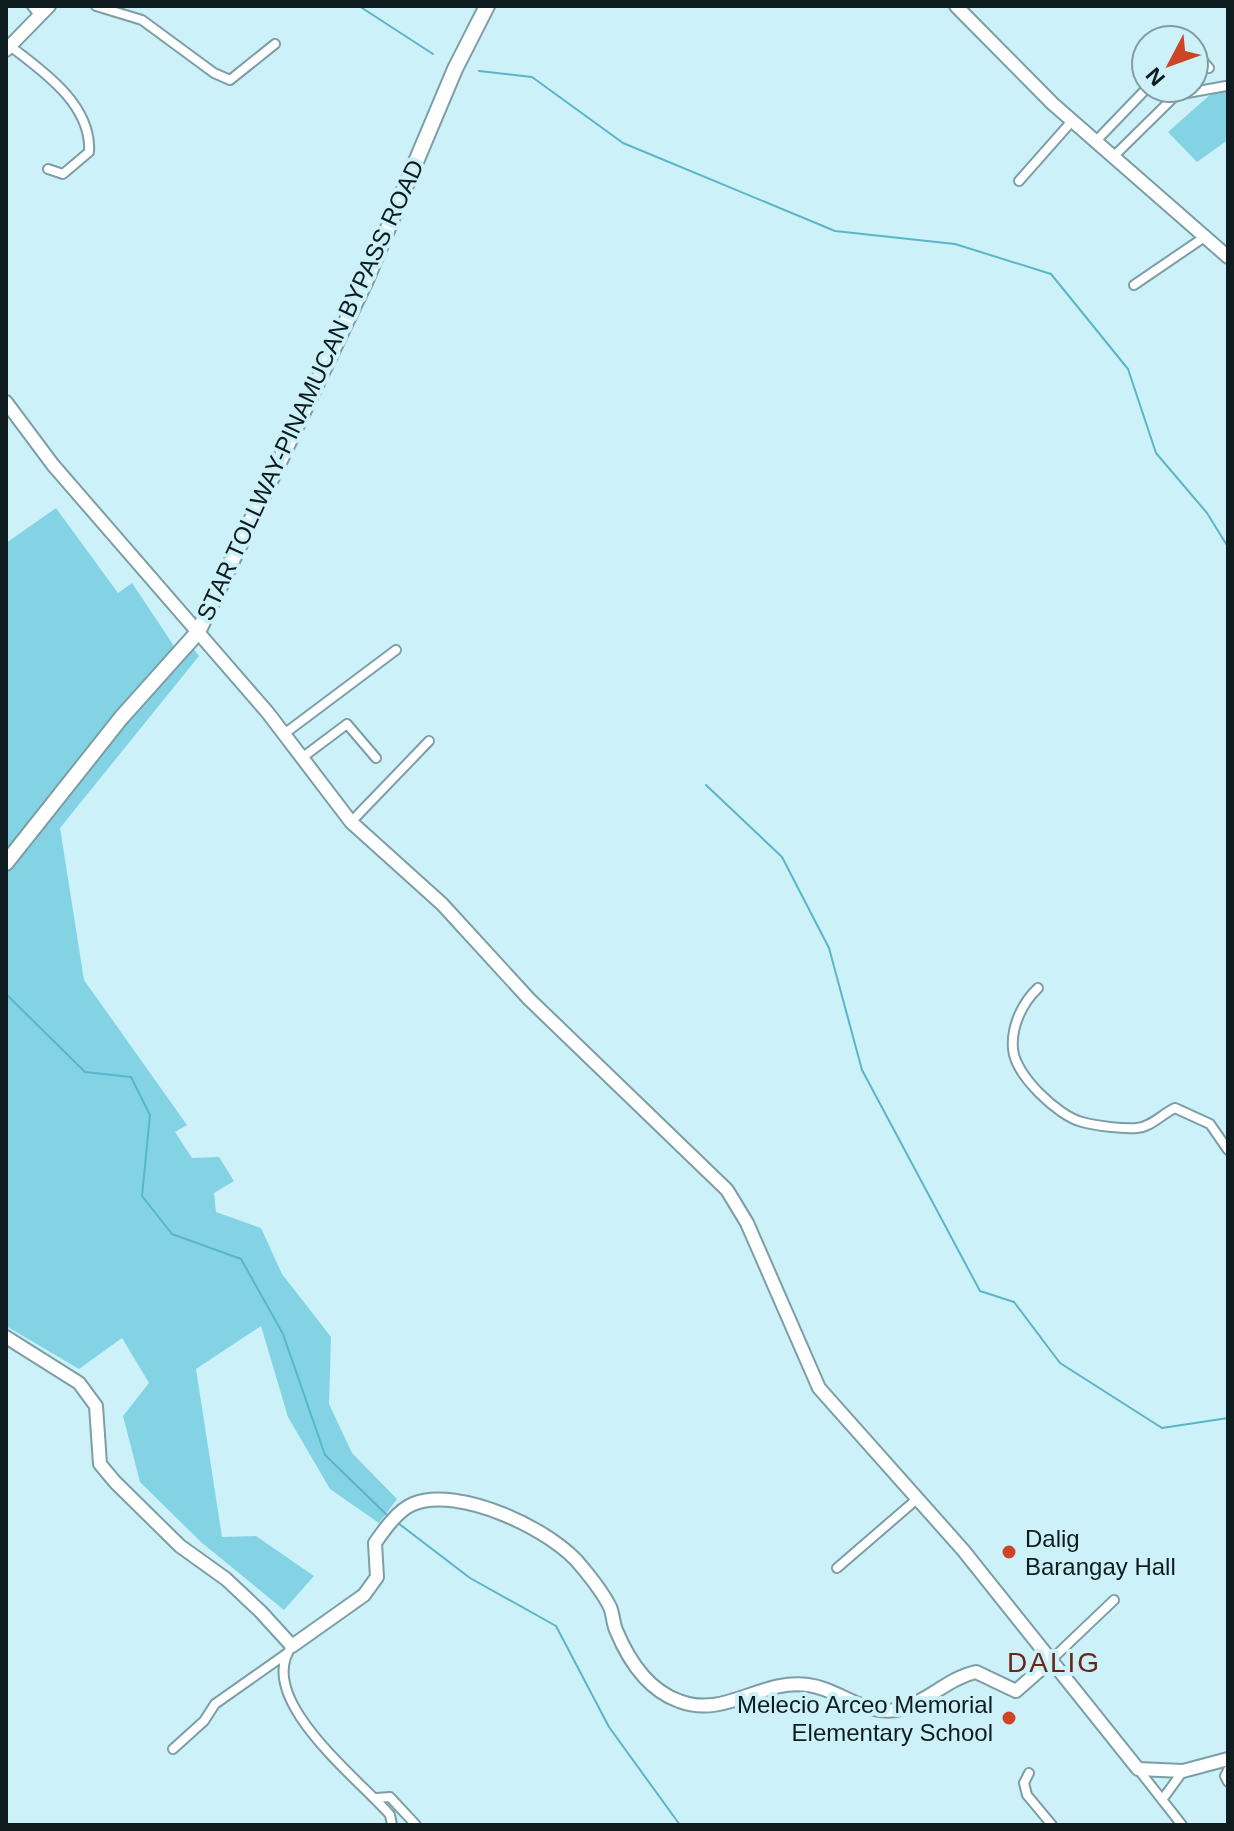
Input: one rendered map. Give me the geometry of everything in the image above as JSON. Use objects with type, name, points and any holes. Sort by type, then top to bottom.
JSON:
[{"type":"main road","name":"STAR TOLLWAY-PINAMUCAN BYPASS ROAD","points":[[6,863],[121,718],[198,632],[367,278],[455,69],[487,6]]},
{"type":"street","points":[[96,6],[116,15],[142,20],[214,73],[230,80],[275,44]]},
{"type":"street","points":[[956,6],[1072,121],[1228,257]]},
{"type":"street","points":[[40,9],[8,48],[58,86],[89,134],[89,152],[71,169],[63,174],[48,169]]},
{"type":"street","points":[[1114,156],[1176,95],[1226,86]]},
{"type":"street","points":[[1096,141],[1132,104]]},
{"type":"street","points":[[1019,181],[1072,121]]},
{"type":"street","points":[[1134,285],[1206,236]]},
{"type":"street","points":[[6,402],[53,465],[303,757],[351,822],[436,898],[529,999],[681,1150],[727,1190],[747,1223],[819,1388],[963,1550],[1182,1825]]},
{"type":"street","points":[[284,734],[396,650]]},
{"type":"street","points":[[303,757],[347,724],[376,758]]},
{"type":"street","points":[[351,822],[429,741]]},
{"type":"street","points":[[1038,988],[1026,1000],[1018,1018],[1013,1047],[1016,1063],[1051,1105],[1082,1122],[1136,1128],[1148,1126],[1175,1108],[1210,1124],[1228,1150]]},
{"type":"street","points":[[6,1337],[79,1383],[96,1406],[97,1452],[108,1473],[180,1546],[226,1579],[261,1612],[289,1650],[286,1683],[293,1711],[376,1798],[390,1815],[392,1825]]},
{"type":"street","points":[[837,1568],[917,1499]]},
{"type":"street","points":[[173,1749],[204,1721],[215,1704],[364,1595],[377,1577],[375,1543],[410,1504],[426,1500],[498,1512],[565,1549],[611,1609],[629,1660],[658,1689],[674,1700],[697,1708],[712,1708],[779,1687],[810,1685],[884,1712],[924,1699],[948,1682],[976,1672],[1016,1691],[1114,1600]]},
{"type":"street","points":[[1138,1769],[1183,1771],[1228,1759]]},
{"type":"street","points":[[1228,1770],[1225,1776],[1228,1782]]},
{"type":"street","points":[[1162,1800],[1183,1771]]},
{"type":"street","points":[[1029,1773],[1024,1783],[1027,1795],[1052,1825]]},
{"type":"street","points":[[376,1798],[390,1797],[416,1825]]},
{"type":"shaded area","points":[[1228,79],[1228,140],[1197,162],[1168,132],[1200,104],[1210,104],[1210,95]]},
{"type":"shaded area","points":[[56,508],[118,593],[132,583],[174,646],[186,639],[199,656],[60,828],[84,980],[187,1125],[175,1132],[192,1158],[219,1157],[234,1181],[214,1193],[216,1212],[261,1228],[282,1274],[331,1337],[329,1404],[352,1453],[397,1499],[379,1523],[330,1489],[288,1417],[261,1326],[196,1369],[222,1537],[256,1536],[314,1576],[284,1610],[201,1542],[140,1482],[123,1416],[149,1383],[122,1338],[79,1369],[6,1326],[6,543]]},
{"type":"waterway","points":[[359,6],[433,54]]},
{"type":"waterway","points":[[479,71],[532,77],[623,143],[835,231],[955,244],[1051,274],[1128,369],[1156,453],[1207,513],[1228,547]]},
{"type":"waterway","points":[[706,785],[782,857],[829,948],[862,1070],[980,1291],[1014,1302],[1060,1363],[1162,1428],[1228,1418]]},
{"type":"waterway","points":[[6,994],[85,1072],[131,1077],[150,1115],[142,1196],[172,1234],[241,1259],[283,1334],[325,1455],[389,1517]]},
{"type":"waterway","points":[[398,1523],[470,1578],[556,1626],[609,1727],[680,1825]]},
{"type":"place","name":"Dalig Barangay Hall","points":[[1009,1552]]},
{"type":"place","name":"Melecio Arceo Memorial Elementary School","points":[[1009,1718]]},
{"type":"district","name":"DALIG","points":[[1054,1662]]}]
